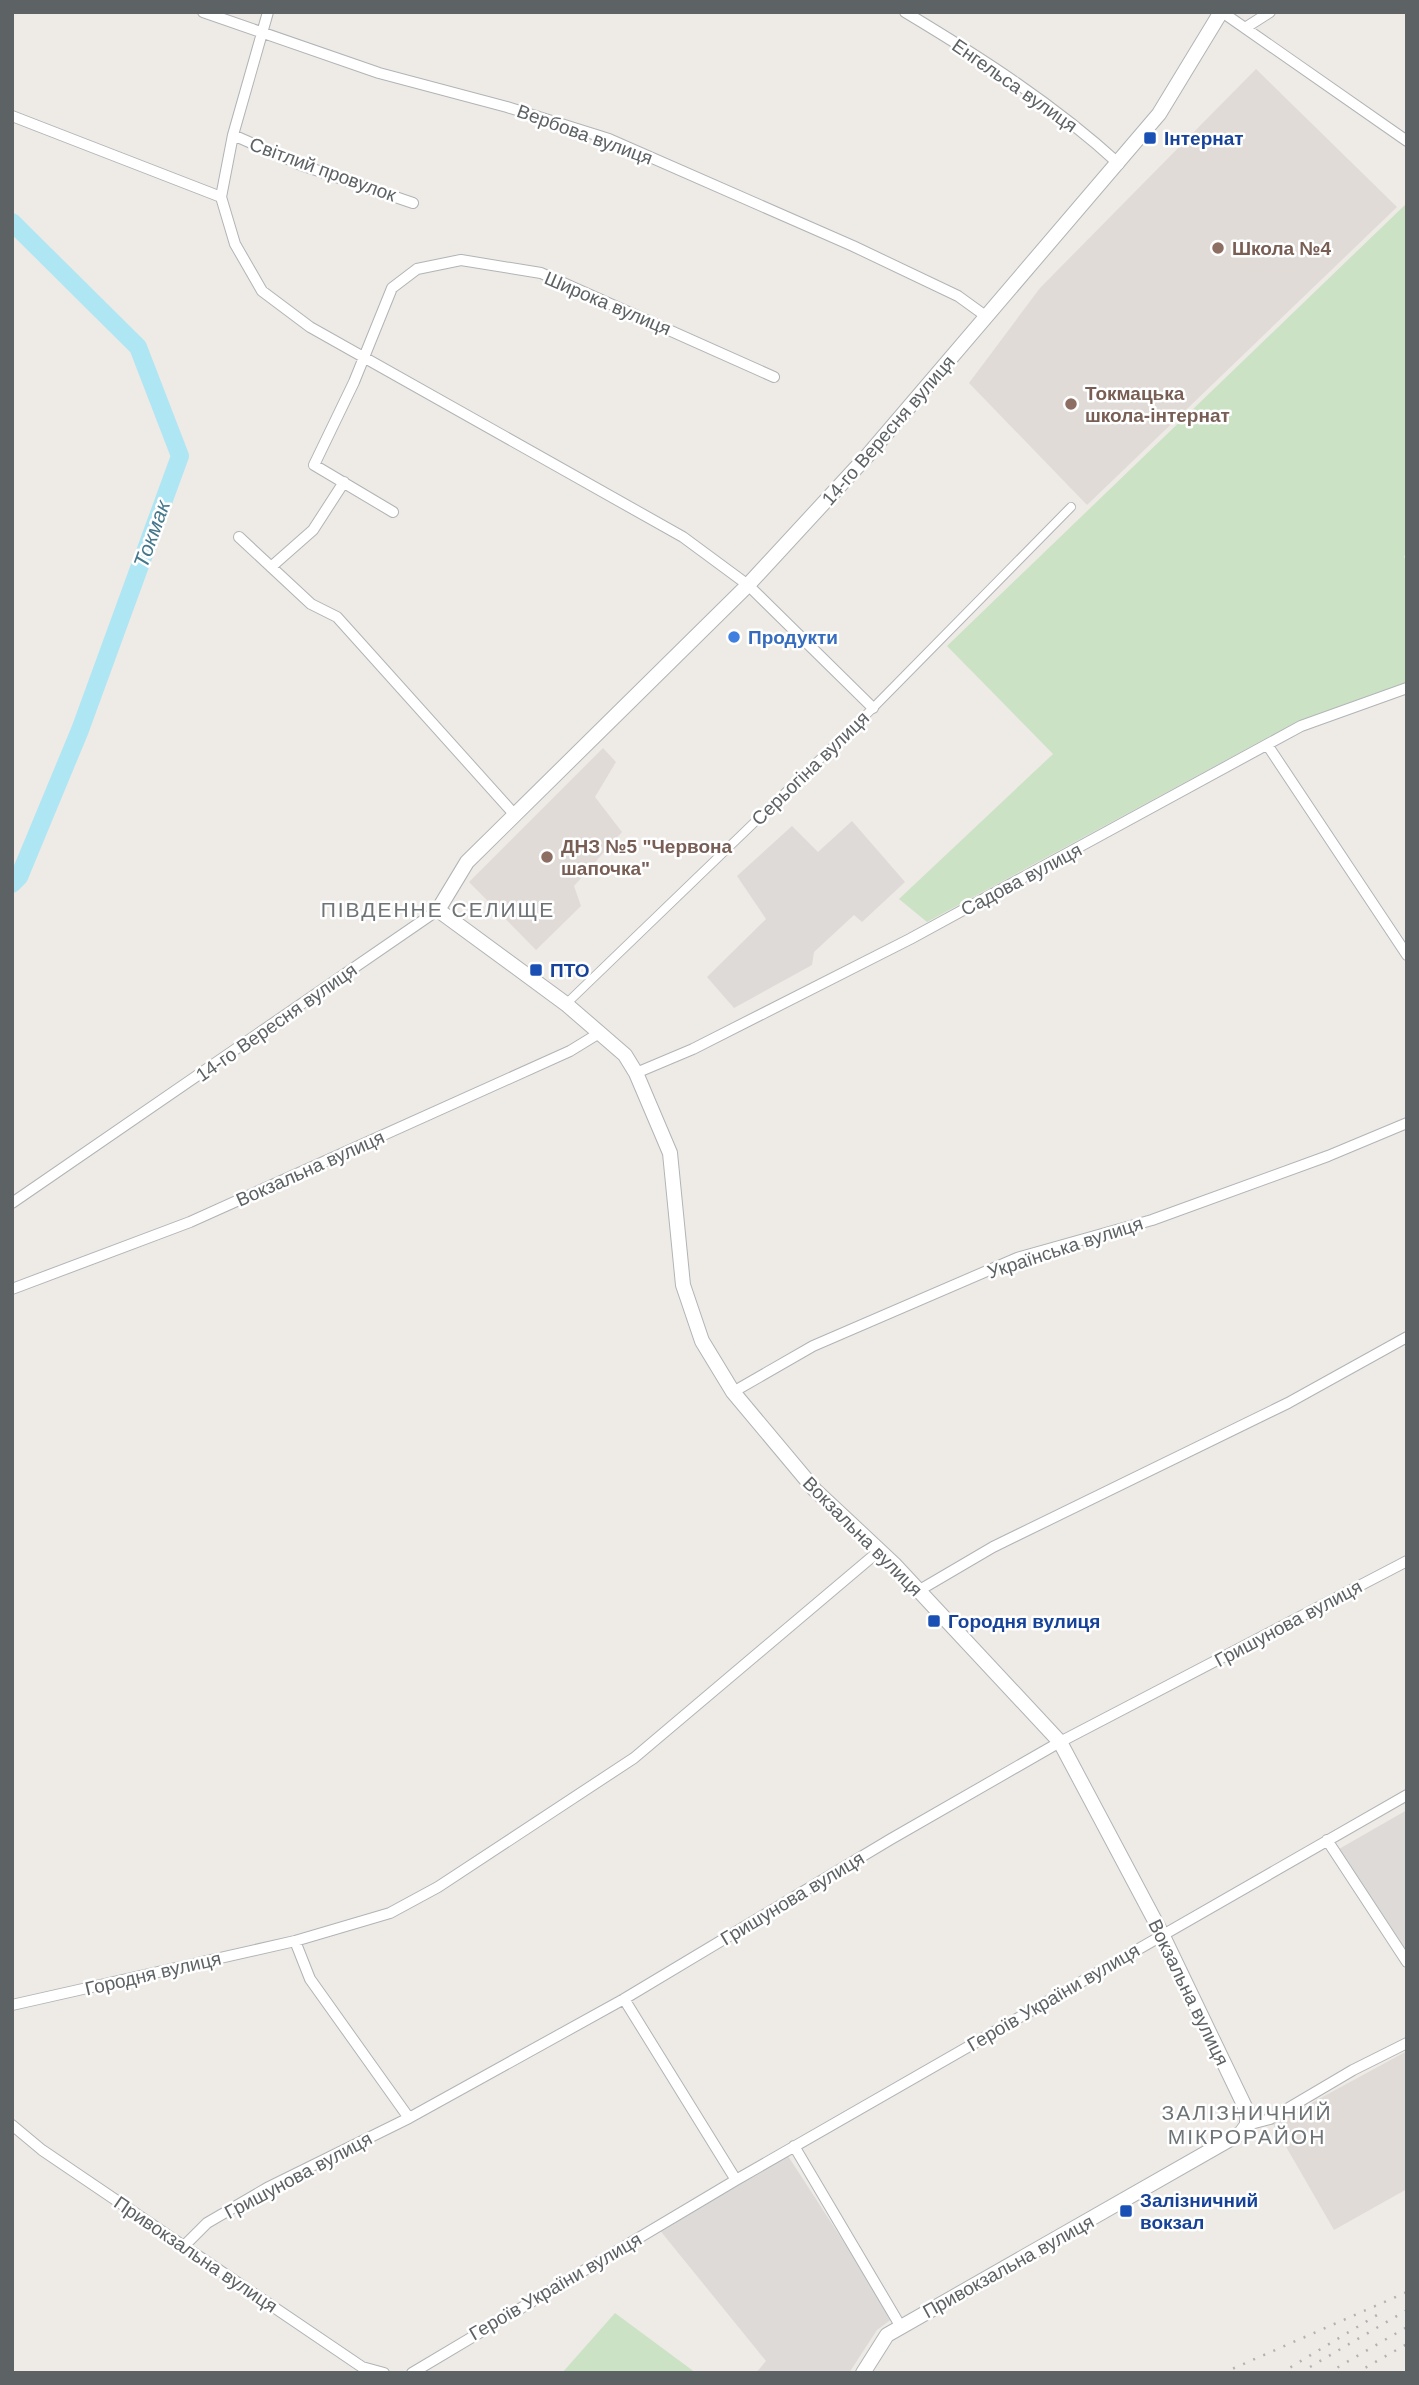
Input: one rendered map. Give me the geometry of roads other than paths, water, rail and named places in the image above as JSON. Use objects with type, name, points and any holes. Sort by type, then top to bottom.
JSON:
[{"type":"street","name":"Вербова вулиця","points":[[203,12],[379,73],[507,107],[609,139],[865,251],[958,296],[987,317]]},
{"type":"street","points":[[268,12],[233,135],[221,197],[235,244],[262,292],[310,327],[364,359],[683,537],[748,585]]},
{"type":"street","name":"Енгельса вулиця","points":[[905,12],[977,55],[1096,143],[1119,164]]},
{"type":"street","points":[[1221,12],[1407,141]]},
{"type":"street","name":"14-го Вересня вулиця","points":[[12,1203],[438,910],[467,862],[748,585],[868,455],[1159,114],[1221,12]]},
{"type":"street","points":[[1245,28],[1270,12]]},
{"type":"street","points":[[12,116],[221,197]]},
{"type":"street","name":"Світлий провулок","points":[[233,135],[301,165],[413,203]]},
{"type":"street","name":"Широка вулиця","points":[[393,512],[314,465],[364,359],[392,288],[416,269],[461,260],[541,273],[774,377]]},
{"type":"street","points":[[271,567],[313,530],[344,482]]},
{"type":"street","name":"Серьогіна вулиця","points":[[566,1004],[873,708],[1071,507]]},
{"type":"street","points":[[239,537],[311,604],[337,617],[515,815]]},
{"type":"street","name":"Серьогіна вулиця","points":[[748,585],[873,708]]},
{"type":"street","name":"Садова вулиця","points":[[636,1073],[693,1049],[910,939],[1301,726],[1407,688]]},
{"type":"street","points":[[1268,746],[1407,956]]},
{"type":"street","name":"Вокзальна вулиця","points":[[438,910],[566,1004],[625,1055],[636,1073],[670,1153],[683,1285],[702,1341],[733,1392],[815,1490],[918,1591],[1060,1742],[1162,1934],[1247,2111],[1247,2125]]},
{"type":"street","name":"Вокзальна вулиця","points":[[12,1289],[190,1222],[570,1051],[601,1032]]},
{"type":"street","name":"Українська вулиця","points":[[733,1392],[813,1346],[1017,1258],[1152,1220],[1328,1156],[1407,1123]]},
{"type":"street","points":[[918,1591],[993,1547],[1287,1404],[1407,1337]]},
{"type":"street","name":"Городня вулиця","points":[[12,2006],[295,1941],[390,1913],[438,1887],[634,1758],[879,1551]]},
{"type":"street","name":"Гришунова вулиця","points":[[185,2245],[206,2223],[267,2188],[409,2118],[624,1999],[891,1839],[1060,1742],[1407,1561]]},
{"type":"street","name":"Героїв України вулиця","points":[[412,2373],[794,2146],[1407,1795]]},
{"type":"street","points":[[1328,1840],[1407,1962]]},
{"type":"street","points":[[295,1941],[310,1979],[409,2118]]},
{"type":"street","points":[[624,1999],[736,2180]]},
{"type":"street","name":"Привокзальна вулиця","points":[[863,2373],[887,2334],[1201,2157],[1241,2133],[1247,2125],[1270,2119],[1353,2070],[1407,2043]]},
{"type":"street","name":"Привокзальна вулиця","points":[[12,2125],[42,2150],[362,2367],[384,2373]]},
{"type":"street","name":"Привокзальна вулиця","points":[[794,2146],[901,2326]]},
{"type":"waterway","name":"Токмак","points":[[12,222],[138,347],[180,456],[80,730],[19,877],[12,884]]},
{"type":"railway","points":[[1223,2373],[1407,2292]]},
{"type":"railway","points":[[1310,2367],[1407,2310]]},
{"type":"railway","points":[[1281,2373],[1382,2312]]},
{"type":"railway","points":[[1328,2373],[1407,2327]]},
{"type":"railway","points":[[1356,2373],[1407,2344]]},
{"type":"place","name":"Інтернат","points":[[1150,138]]},
{"type":"place","name":"Школа №4","points":[[1218,248]]},
{"type":"place","name":"Токмацька школа-інтернат","points":[[1071,404]]},
{"type":"place","name":"Продукти","points":[[734,637]]},
{"type":"place","name":"ДНЗ №5 \"Червона шапочка\"","points":[[547,857]]},
{"type":"place","name":"ПТО","points":[[536,970]]},
{"type":"place","name":"Городня вулиця","points":[[934,1621]]},
{"type":"place","name":"Залізничний вокзал","points":[[1126,2211]]},
{"type":"district","name":"ПІВДЕННЕ СЕЛИЩЕ","points":[[438,910]]},
{"type":"district","name":"ЗАЛІЗНИЧНИЙ МІКРОРАЙОН","points":[[1247,2125]]}]
